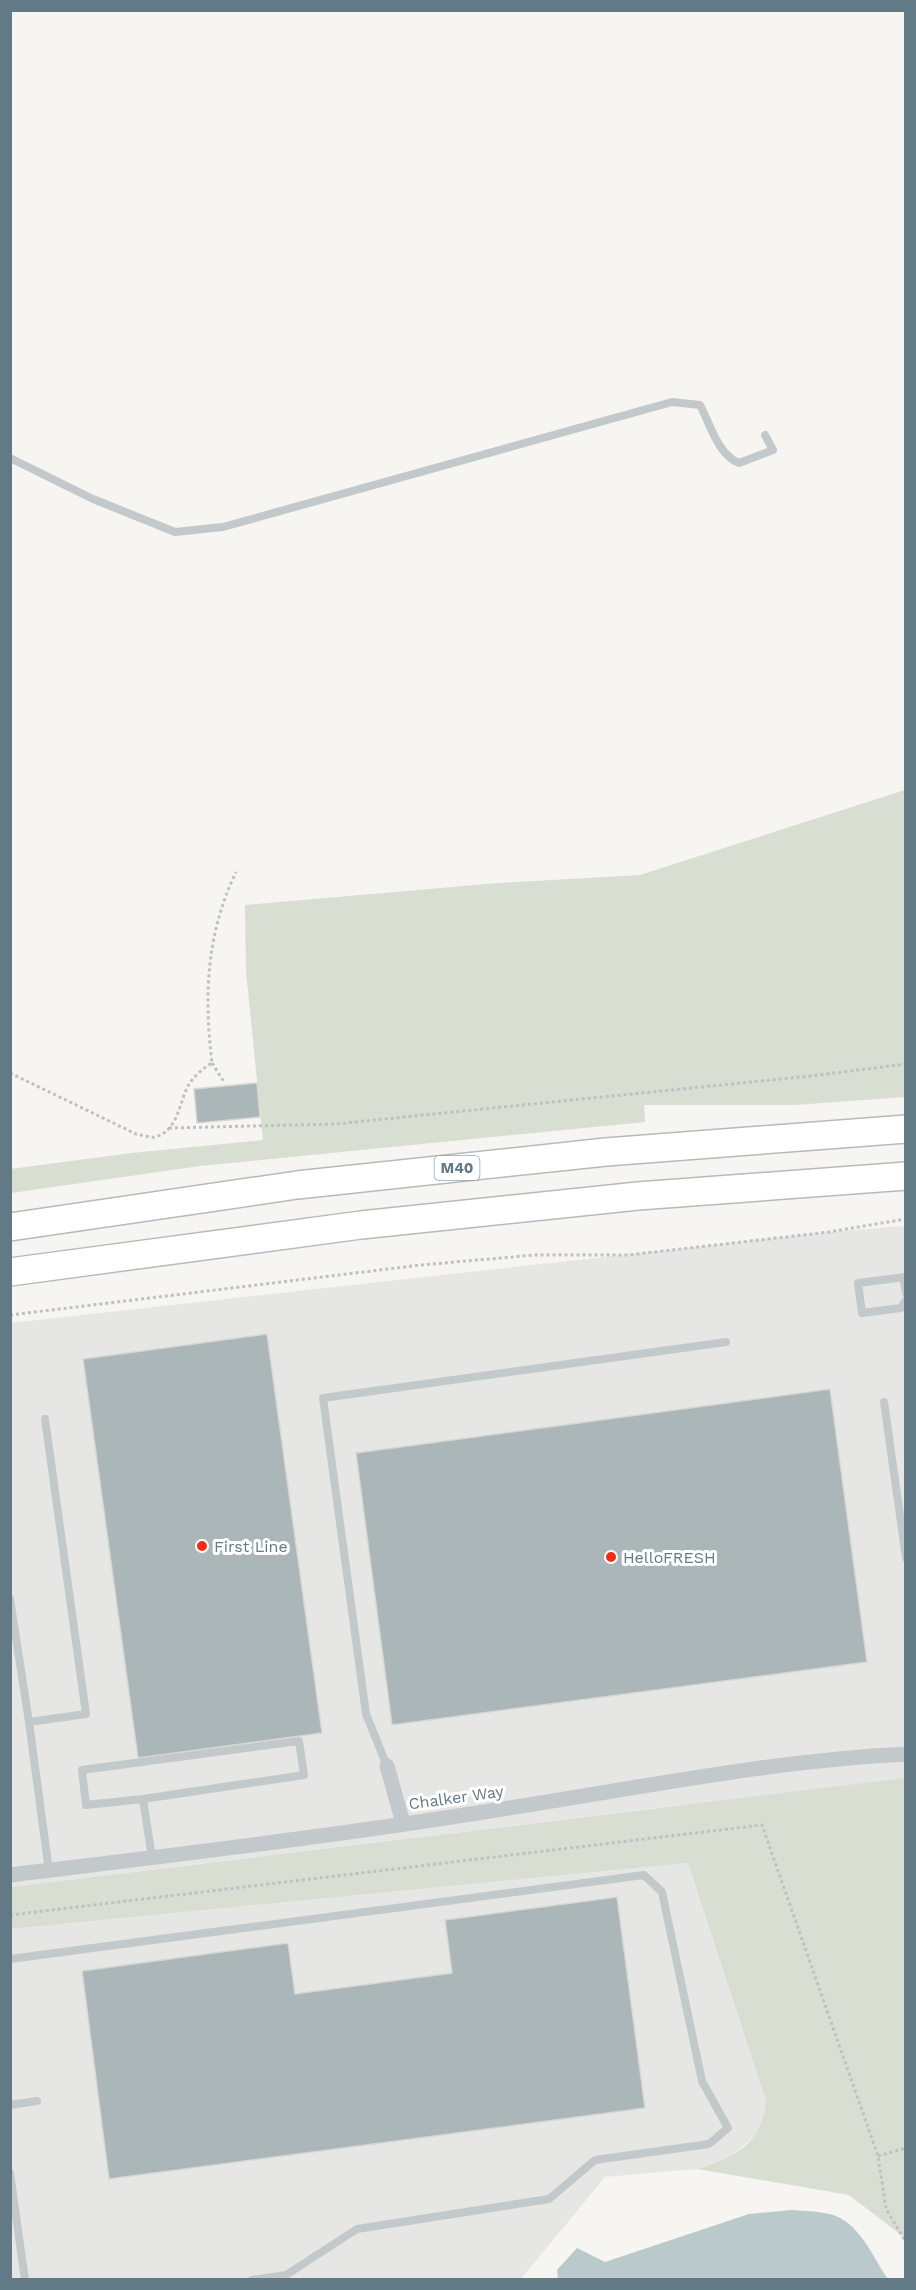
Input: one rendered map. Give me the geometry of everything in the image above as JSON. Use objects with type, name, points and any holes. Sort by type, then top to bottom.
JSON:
[{"type":"highway","name":"M40","points":[[10,1227],[309,1184],[606,1152],[906,1129]]},
{"type":"highway","points":[[10,1272],[384,1223],[638,1196],[906,1176]]},
{"type":"street","name":"Chalker Way","points":[[10,1875],[210,1852],[660,1782],[825,1760],[906,1754]]},
{"type":"street","points":[[387,1766],[403,1823]]},
{"type":"lane","points":[[10,458],[93,499],[175,532],[223,527],[672,402],[700,405],[729,459],[739,463],[773,450],[765,435]]},
{"type":"lane","points":[[906,1293],[904,1277],[858,1283],[862,1313],[901,1308],[906,1300]]},
{"type":"lane","points":[[387,1766],[366,1714],[322,1398],[726,1342]]},
{"type":"lane","points":[[884,1402],[906,1558]]},
{"type":"lane","points":[[29,1722],[86,1714],[45,1419]]},
{"type":"lane","points":[[10,1599],[49,1870]]},
{"type":"lane","points":[[299,1741],[304,1775],[143,1798],[86,1805],[82,1770],[299,1741]]},
{"type":"lane","points":[[143,1798],[152,1858]]},
{"type":"lane","points":[[10,1959],[644,1875],[662,1892],[702,2081],[728,2128],[709,2144],[595,2160],[549,2199],[357,2229],[286,2275],[252,2280]]},
{"type":"lane","points":[[10,2105],[37,2101]]},
{"type":"lane","points":[[10,2173],[25,2280]]},
{"type":"path","points":[[224,1082],[212,1064],[206,984],[211,947],[228,888],[236,872]]},
{"type":"path","points":[[170,1128],[181,1108],[188,1086],[203,1068],[212,1064]]},
{"type":"path","points":[[10,1073],[136,1134],[154,1137],[170,1128],[335,1124],[810,1076],[906,1064]]},
{"type":"path","points":[[10,1315],[421,1265],[536,1256],[628,1255],[829,1232],[906,1219]]},
{"type":"path","points":[[10,1915],[762,1825],[878,2156],[886,2209],[906,2242]]},
{"type":"path","points":[[878,2156],[906,2148]]},
{"type":"shaded area","points":[[905,790],[905,1097],[795,1105],[644,1105],[645,1122],[200,1166],[11,1193],[10,1169],[132,1153],[263,1140],[246,971],[245,905],[498,883],[640,875]]},
{"type":"shaded area","points":[[905,1226],[905,2232],[682,1805],[11,1887],[10,1323],[829,1232]]},
{"type":"shaded area","points":[[905,1778],[905,2238],[849,2195],[697,2169],[723,2160],[744,2147],[759,2128],[766,2101],[688,1863],[11,1929],[11,1887]]},
{"type":"shaded area","points":[[688,1863],[766,2101],[764,2120],[756,2135],[730,2157],[697,2169],[605,2177],[521,2279],[11,2280],[11,1929]]},
{"type":"shaded area","points":[[792,2210],[829,2214],[849,2224],[864,2241],[888,2279],[558,2279],[557,2270],[577,2248],[605,2262],[749,2214]]},
{"type":"building","points":[[257,1083],[260,1117],[197,1123],[194,1089]]},
{"type":"building","name":"First Line","points":[[267,1334],[322,1733],[138,1758],[83,1359]]},
{"type":"building","name":"HelloFRESH","points":[[830,1389],[867,1662],[392,1725],[356,1453]]},
{"type":"building","points":[[617,1897],[645,2108],[109,2179],[82,1971],[288,1943],[295,1994],[452,1973],[445,1920]]},
{"type":"place","name":"First Line","points":[[202,1546]]},
{"type":"place","name":"HelloFRESH","points":[[611,1557]]}]
